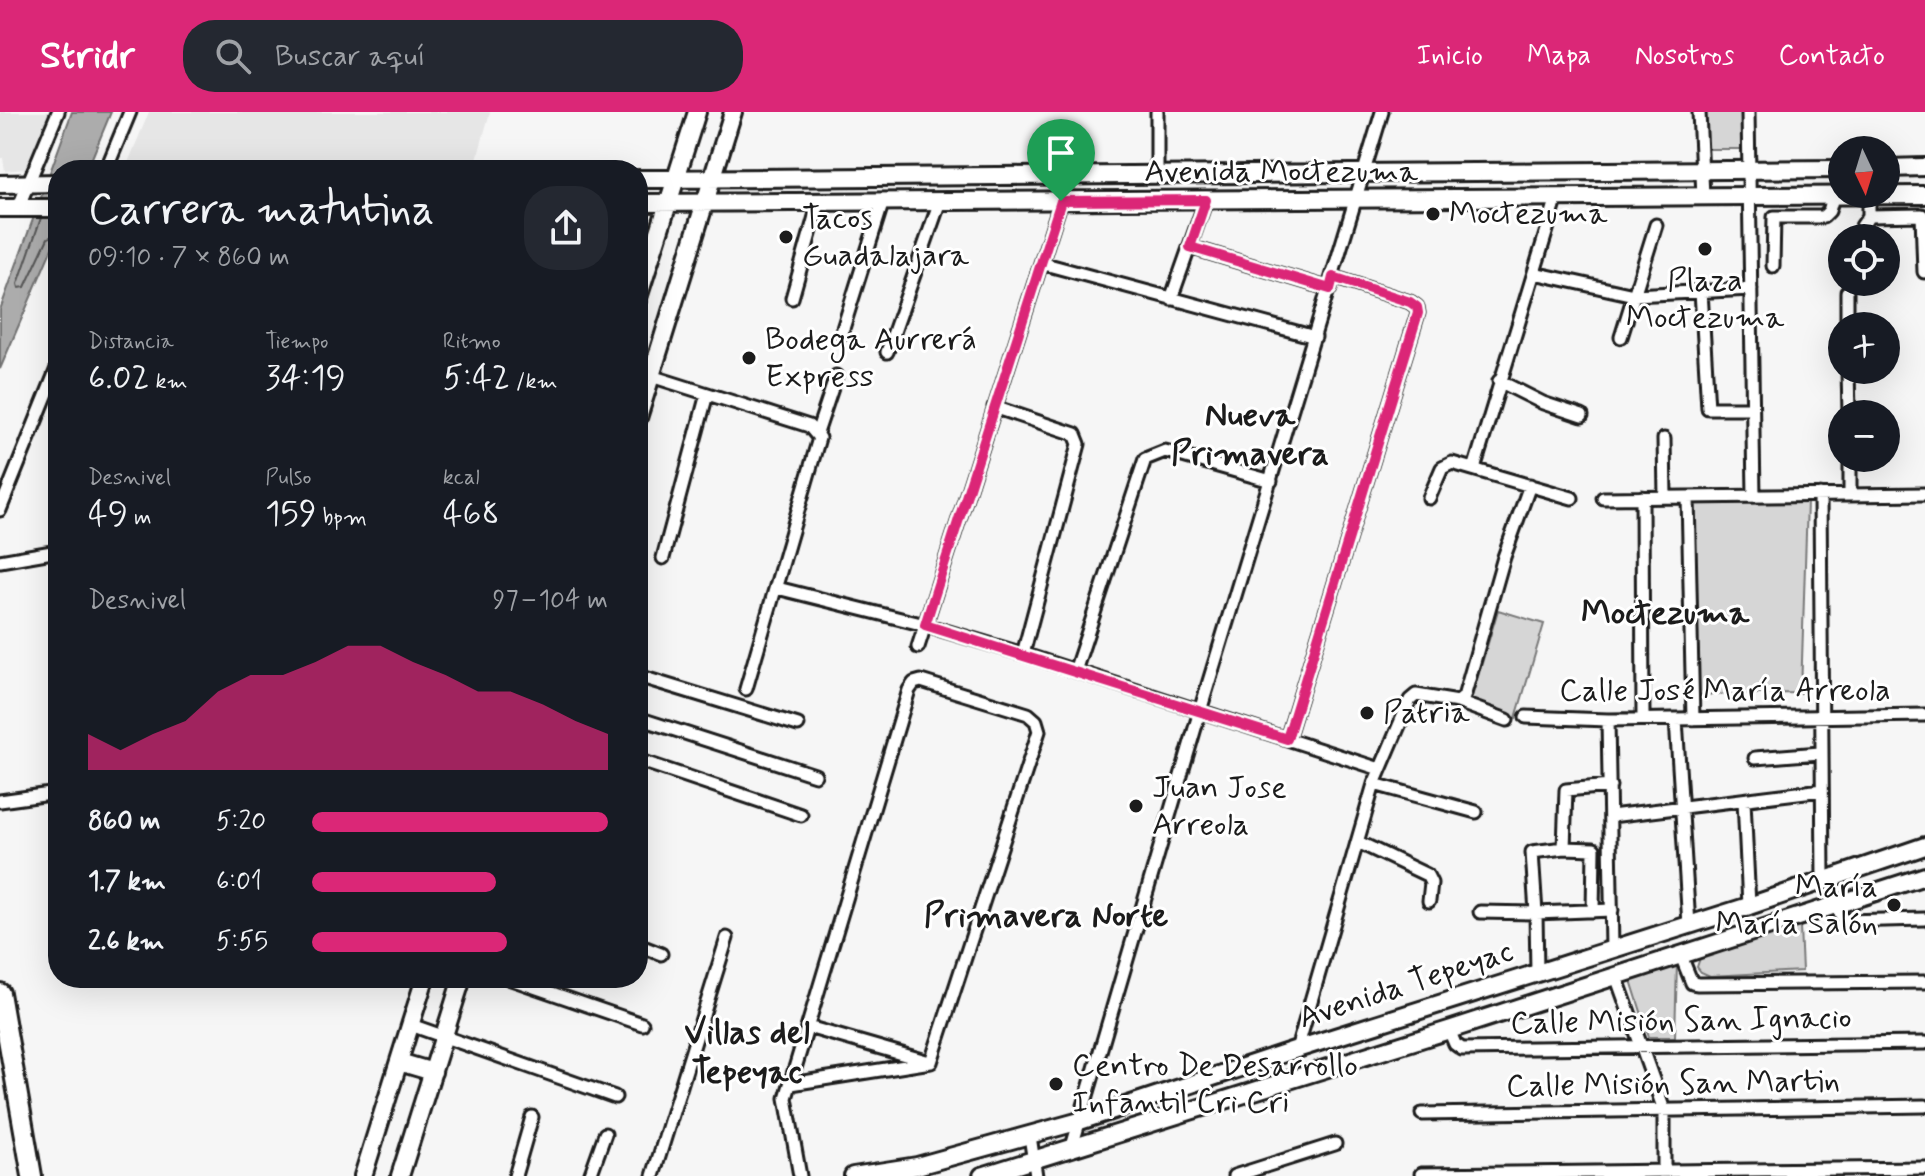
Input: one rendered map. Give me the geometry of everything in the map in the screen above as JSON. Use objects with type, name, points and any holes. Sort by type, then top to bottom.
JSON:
[{"type":"main road","points":[[0,993],[32,1176]]},
{"type":"street","points":[[23,208],[43,183],[58,112]]},
{"type":"street","points":[[110,160],[130,112]]},
{"type":"street","points":[[648,268],[697,112]]},
{"type":"street","points":[[648,386],[733,112]]},
{"type":"street","points":[[1157,112],[1157,175]]},
{"type":"street","points":[[1071,1150],[1200,711],[1382,112]]},
{"type":"street","points":[[1699,112],[1703,196]]},
{"type":"street","points":[[1748,112],[1754,496]]},
{"type":"street","points":[[1900,168],[1925,167]]},
{"type":"street","name":"Avenida Moctezuma","points":[[648,179],[1828,169]]},
{"type":"street","points":[[0,184],[43,183]]},
{"type":"street","name":"Avenida Moctezuma","points":[[648,203],[1828,194]]},
{"type":"street","name":"Avenida Moctezuma","points":[[1900,195],[1925,195]]},
{"type":"street","points":[[1474,469],[1557,197]]},
{"type":"street","points":[[1171,299],[1206,200]]},
{"type":"street","points":[[841,335],[883,201]]},
{"type":"street","points":[[887,352],[940,201]]},
{"type":"street","points":[[918,647],[1061,201]]},
{"type":"street","points":[[792,298],[819,202]]},
{"type":"street","points":[[0,208],[48,208]]},
{"type":"street","points":[[1773,266],[1774,217],[1823,217],[1830,208]]},
{"type":"street","points":[[1863,224],[1869,216],[1869,208]]},
{"type":"street","points":[[1869,216],[1922,215],[1924,272]]},
{"type":"street","points":[[1621,337],[1656,225]]},
{"type":"street","points":[[1190,247],[1410,302],[1417,307],[1418,313],[1287,739]]},
{"type":"street","points":[[1041,263],[1315,337]]},
{"type":"street","points":[[1534,273],[1634,295],[1751,289]]},
{"type":"street","points":[[1701,291],[1708,408],[1752,408]]},
{"type":"street","points":[[651,376],[809,426],[817,433]]},
{"type":"street","points":[[746,689],[819,443],[817,433],[836,376]]},
{"type":"street","points":[[1499,381],[1543,403],[1582,416]]},
{"type":"street","points":[[0,510],[48,391]]},
{"type":"street","points":[[663,558],[707,394]]},
{"type":"street","points":[[994,407],[1075,434],[1079,444],[1023,654]]},
{"type":"street","points":[[1664,439],[1665,497]]},
{"type":"street","points":[[1075,671],[1145,459],[1165,451],[1271,481]]},
{"type":"street","points":[[1429,498],[1442,468],[1452,463],[1572,498]]},
{"type":"street","points":[[1850,472],[1850,495]]},
{"type":"street","points":[[1458,702],[1464,697],[1504,557],[1530,485]]},
{"type":"street","points":[[1603,498],[1925,494]]},
{"type":"street","points":[[1820,495],[1823,879]]},
{"type":"street","points":[[1642,497],[1643,719]]},
{"type":"street","points":[[1688,497],[1693,719]]},
{"type":"street","points":[[0,561],[48,553]]},
{"type":"street","points":[[777,588],[925,625],[1023,654],[1380,769]]},
{"type":"street","points":[[648,679],[798,725]]},
{"type":"street","points":[[800,1176],[786,1098],[909,690],[914,683],[927,682],[1028,714],[1036,721],[1039,731],[931,1062]]},
{"type":"street","points":[[1297,1049],[1374,784],[1413,696],[1458,702],[1507,720]]},
{"type":"street","name":"Calle José María Arreola","points":[[1526,717],[1608,720],[1925,715]]},
{"type":"street","points":[[1676,719],[1689,925]]},
{"type":"street","points":[[1608,720],[1612,949]]},
{"type":"street","points":[[648,721],[815,775]]},
{"type":"street","points":[[1755,758],[1820,753]]},
{"type":"street","points":[[648,763],[801,815]]},
{"type":"street","points":[[1374,784],[1476,812]]},
{"type":"street","points":[[1564,848],[1566,790],[1610,786]]},
{"type":"street","points":[[1611,816],[1822,790]]},
{"type":"street","points":[[0,801],[48,794]]},
{"type":"street","points":[[1739,937],[1744,800]]},
{"type":"street","points":[[1358,842],[1427,875],[1431,883],[1429,901]]},
{"type":"street","name":"Avenida Tepeyac","points":[[853,1176],[917,1166],[1080,1121],[1925,846]]},
{"type":"street","points":[[1537,973],[1532,852],[1611,848]]},
{"type":"street","points":[[1593,911],[1594,849]]},
{"type":"street","name":"Avenida Tepeyac","points":[[982,1176],[1035,1168],[1071,1150],[1925,876]]},
{"type":"street","points":[[1836,906],[1844,921],[1925,919]]},
{"type":"street","points":[[1480,912],[1612,910]]},
{"type":"street","points":[[653,1176],[727,938]]},
{"type":"street","points":[[648,949],[661,954]]},
{"type":"street","points":[[1681,956],[1689,978],[1698,984],[1925,982]]},
{"type":"street","points":[[1616,976],[1664,1110],[1664,1174]]},
{"type":"street","points":[[1509,981],[1518,1008]]},
{"type":"street","points":[[363,1176],[422,988]]},
{"type":"street","points":[[400,1176],[459,988]]},
{"type":"street","points":[[537,988],[642,1024]]},
{"type":"street","points":[[411,1025],[615,1097]]},
{"type":"street","points":[[808,1027],[931,1062]]},
{"type":"street","name":"Calle Misión San Ignacio","points":[[1449,1030],[1455,1044],[1462,1049],[1925,1043]]},
{"type":"street","points":[[399,1062],[433,1072]]},
{"type":"street","points":[[791,1084],[931,1062]]},
{"type":"street","name":"Calle Misión San Martin","points":[[1422,1114],[1925,1106]]},
{"type":"street","points":[[515,1176],[532,1117]]},
{"type":"street","points":[[590,1176],[605,1134]]},
{"type":"street","points":[[1030,1136],[1035,1168]]},
{"type":"street","points":[[1234,1176],[1335,1144]]},
{"type":"street","points":[[1421,1174],[1664,1174],[1925,1168]]},
{"type":"shaded area","points":[[0,112],[49,112],[25,169],[5,171],[3,158],[0,158]]},
{"type":"shaded area","points":[[149,112],[490,112],[477,160],[129,160]]},
{"type":"shaded area","points":[[1705,112],[1743,112],[1743,149],[1706,149]]},
{"type":"shaded area","points":[[1807,501],[1801,693],[1692,695],[1689,502]]},
{"type":"shaded area","points":[[1498,610],[1544,624],[1516,718],[1470,703]]},
{"type":"shaded area","points":[[1800,927],[1802,971],[1710,976],[1697,967],[1702,952]]},
{"type":"shaded area","points":[[1677,963],[1675,1037],[1649,1037],[1630,977]]},
{"type":"water","points":[[72,112],[111,112],[91,160],[55,160]]},
{"type":"water","points":[[48,178],[48,257],[0,369],[0,310]]},
{"type":"place","name":"Moctezuma","points":[[1433,214]]},
{"type":"place","name":"Tacos Guadalajara","points":[[786,237]]},
{"type":"place","name":"Plaza Moctezuma","points":[[1705,249]]},
{"type":"place","name":"Bodega Aurrerá Express","points":[[749,358]]},
{"type":"place","name":"Patria","points":[[1367,713]]},
{"type":"place","name":"Juan Jose Arreola","points":[[1136,806]]},
{"type":"place","name":"María María Salón","points":[[1894,905]]},
{"type":"place","name":"Centro De Desarrollo Infantil Cri Cri","points":[[1056,1084]]},
{"type":"district","name":"Nueva Primavera","points":[[1250,434]]},
{"type":"district","name":"Moctezuma","points":[[1665,613]]},
{"type":"district","name":"Primavera Norte","points":[[1046,916]]},
{"type":"district","name":"Villas del Tepeyac","points":[[747,1052]]},
{"type":"route","points":[[1206,200],[1190,247],[1330,289],[1333,277],[1417,307],[1417,318],[1287,739],[925,625],[1061,201],[1206,200]]}]
